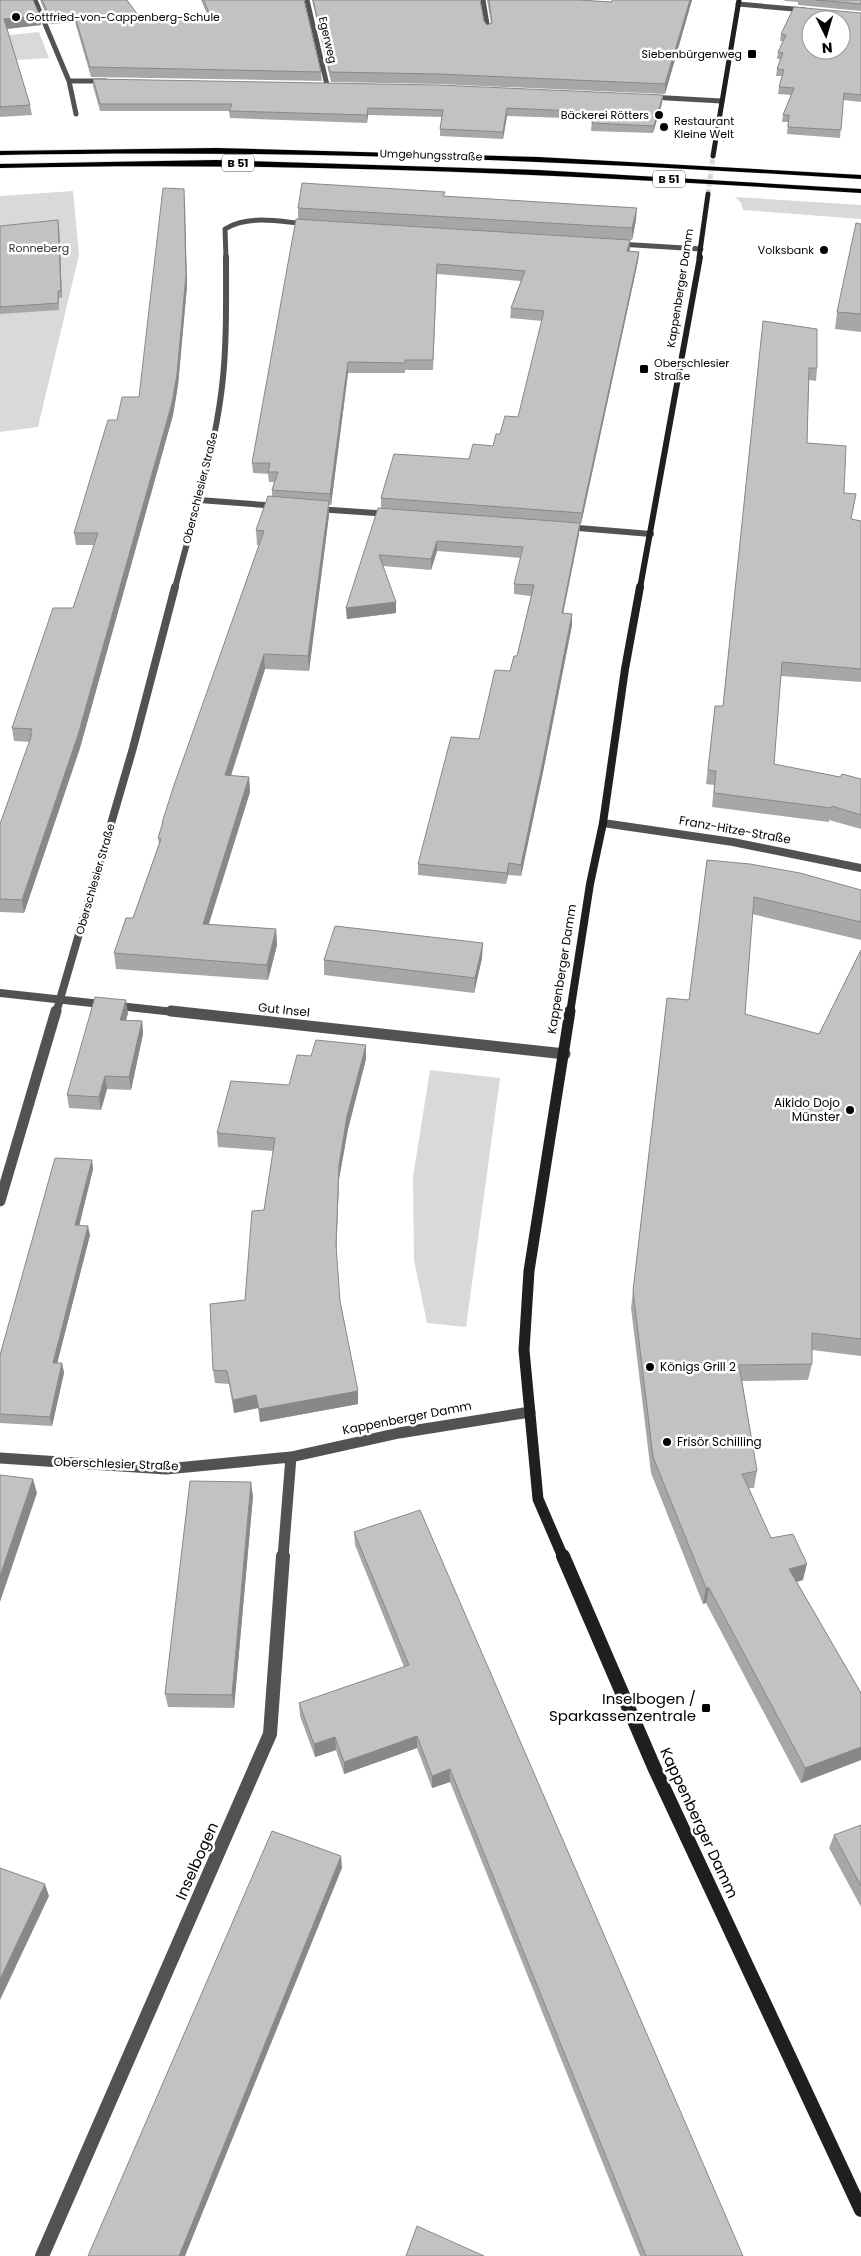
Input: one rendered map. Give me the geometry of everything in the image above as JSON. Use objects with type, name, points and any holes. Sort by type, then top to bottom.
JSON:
[{"type":"highway","name":"Umgehungsstraße","points":[[0,153],[189,149],[386,152],[861,175]]},
{"type":"highway","name":"Umgehungsstraße","points":[[0,166],[188,162],[392,165],[624,176],[861,191]]},
{"type":"main road","points":[[713,156],[738,2]]},
{"type":"main road","name":"Kappenberger Damm","points":[[708,194],[701,249],[651,534],[625,668],[603,823],[590,884],[529,1271],[524,1350],[538,1499],[658,1776],[861,2210]]},
{"type":"street","points":[[35,0],[69,81],[76,114]]},
{"type":"street","name":"Egerweg","points":[[307,0],[327,85]]},
{"type":"street","points":[[482,0],[488,30]]},
{"type":"street","points":[[738,2],[814,10]]},
{"type":"street","points":[[69,81],[116,81]]},
{"type":"street","points":[[317,85],[336,85]]},
{"type":"street","points":[[644,97],[721,101]]},
{"type":"street","name":"Oberschlesier Straße","points":[[0,1201],[145,708],[199,500],[219,410],[223,376],[226,314],[225,229],[232,223],[246,221],[316,225]]},
{"type":"street","points":[[612,244],[701,249]]},
{"type":"street","points":[[199,500],[285,506]]},
{"type":"street","points":[[304,508],[400,515]]},
{"type":"street","points":[[558,527],[651,534]]},
{"type":"street","name":"Franz-Hitze-Straße","points":[[603,823],[710,837],[811,856],[861,868]]},
{"type":"street","name":"Gut Insel","points":[[0,993],[564,1054]]},
{"type":"street","name":"Kappenberger Damm","points":[[291,1457],[399,1433],[530,1412]]},
{"type":"street","name":"Oberschlesier Straße","points":[[0,1458],[166,1469],[291,1457]]},
{"type":"street","name":"Inselbogen","points":[[42,2256],[270,1734],[291,1457]]},
{"type":"green space","points":[[39,32],[49,58],[0,61],[0,36]]},
{"type":"green space","name":"Ronneberg","points":[[73,191],[79,255],[38,427],[0,432],[0,196]]},
{"type":"green space","points":[[735,197],[861,205],[861,219],[743,210],[741,203]]},
{"type":"green space","points":[[430,1070],[500,1078],[466,1327],[427,1323],[414,1260],[413,1177]]},
{"type":"building","points":[[0,0],[33,0],[40,16],[4,19],[30,105],[0,107]]},
{"type":"building","points":[[42,0],[127,0],[143,22],[210,16],[204,0],[304,0],[321,72],[90,67],[74,13],[49,15]]},
{"type":"building","points":[[313,0],[480,0],[484,21],[487,25],[492,23],[489,0],[612,2],[612,0],[690,0],[665,84],[438,74],[330,72]]},
{"type":"building","points":[[816,0],[861,0],[861,4]]},
{"type":"building","points":[[794,7],[828,10],[801,10],[801,60],[851,60],[851,12],[861,13],[861,95],[844,93],[841,130],[788,127],[789,115],[783,115],[794,88],[779,87],[784,70],[777,69],[783,53],[778,52],[786,35],[781,34]]},
{"type":"building","points":[[93,79],[438,85],[663,95],[654,126],[592,123],[594,112],[507,108],[503,132],[440,129],[443,110],[368,108],[367,115],[229,111],[232,104],[100,104]]},
{"type":"building","points":[[302,183],[445,192],[443,196],[637,208],[632,228],[298,208]]},
{"type":"building","points":[[163,188],[184,189],[186,275],[177,374],[172,403],[78,735],[22,900],[0,899],[0,824],[32,734],[30,734],[32,729],[12,728],[53,608],[73,608],[98,533],[74,533],[108,420],[117,420],[122,397],[139,397]]},
{"type":"building","points":[[296,219],[630,240],[627,251],[639,252],[582,513],[381,498],[394,454],[469,459],[473,444],[493,446],[496,434],[500,434],[505,416],[518,417],[544,311],[511,308],[525,271],[437,264],[433,360],[405,360],[405,363],[348,362],[330,494],[272,490],[278,472],[268,472],[270,463],[252,463]]},
{"type":"building","points":[[58,220],[61,291],[58,291],[58,303],[0,307],[0,226]]},
{"type":"building","points":[[856,223],[861,224],[861,314],[837,312]]},
{"type":"building","points":[[763,321],[817,329],[817,368],[809,368],[807,443],[846,446],[844,493],[856,494],[851,519],[861,521],[861,669],[782,662],[774,764],[840,777],[842,774],[861,779],[861,815],[832,806],[831,808],[714,793],[716,771],[708,770],[715,706],[723,706]]},
{"type":"building","points":[[268,496],[329,501],[308,656],[264,654],[225,775],[249,777],[203,924],[276,929],[267,965],[114,953],[126,918],[133,918],[161,839],[158,838],[173,788],[264,531],[256,530]]},
{"type":"building","points":[[378,508],[580,523],[562,613],[572,614],[543,761],[521,865],[509,863],[507,873],[418,864],[451,737],[479,739],[495,670],[510,671],[514,656],[517,656],[534,585],[514,584],[523,547],[437,541],[431,559],[379,555],[396,602],[346,608]]},
{"type":"building","points":[[707,860],[750,864],[800,873],[861,890],[861,922],[754,897],[745,1014],[819,1034],[861,950],[861,1339],[812,1333],[812,1364],[739,1365],[757,1471],[742,1474],[771,1538],[793,1534],[807,1564],[789,1569],[861,1693],[861,1747],[805,1768],[709,1588],[706,1588],[653,1457],[633,1291],[667,998],[689,1000]]},
{"type":"building","points":[[335,926],[483,943],[475,978],[324,960]]},
{"type":"building","points":[[95,997],[126,1000],[120,1020],[142,1021],[129,1077],[105,1076],[99,1097],[67,1095]]},
{"type":"building","points":[[316,1040],[366,1045],[347,1116],[339,1165],[336,1245],[340,1301],[358,1391],[259,1409],[256,1395],[233,1400],[227,1371],[213,1370],[210,1304],[245,1300],[252,1211],[264,1210],[275,1138],[217,1133],[231,1081],[289,1085],[297,1055],[311,1056]]},
{"type":"building","points":[[55,1158],[92,1160],[75,1225],[88,1226],[53,1363],[62,1363],[50,1417],[0,1414],[0,1355]]},
{"type":"building","points":[[0,1475],[33,1479],[0,1576]]},
{"type":"building","points":[[190,1481],[251,1482],[232,1695],[165,1694]]},
{"type":"building","points":[[420,1510],[743,2256],[646,2256],[450,1769],[432,1776],[417,1736],[344,1762],[335,1737],[314,1744],[299,1703],[409,1665],[354,1532]]},
{"type":"building","points":[[861,1825],[861,1886],[834,1835]]},
{"type":"building","points":[[272,1831],[341,1856],[179,2256],[88,2256]]},
{"type":"building","points":[[0,1868],[45,1884],[0,1979]]},
{"type":"building","points":[[417,2226],[484,2256],[406,2256]]},
{"type":"tunnel","points":[[708,194],[713,156]]},
{"type":"place","name":"Gottfried-von-Cappenberg-Schule","points":[[16,17]]},
{"type":"place","name":"Siebenbürgenweg","points":[[752,54]]},
{"type":"place","name":"Bäckerei Rötters","points":[[659,115]]},
{"type":"place","name":"Restaurant Kleine Welt","points":[[664,127]]},
{"type":"place","name":"Volksbank","points":[[824,250]]},
{"type":"place","name":"Oberschlesier Straße","points":[[644,369]]},
{"type":"place","name":"Aikido Dojo Münster","points":[[850,1110]]},
{"type":"place","name":"Königs Grill 2","points":[[650,1367]]},
{"type":"place","name":"Frisör Schilling","points":[[667,1442]]},
{"type":"place","name":"Inselbogen / Sparkassenzentrale","points":[[706,1708]]}]
